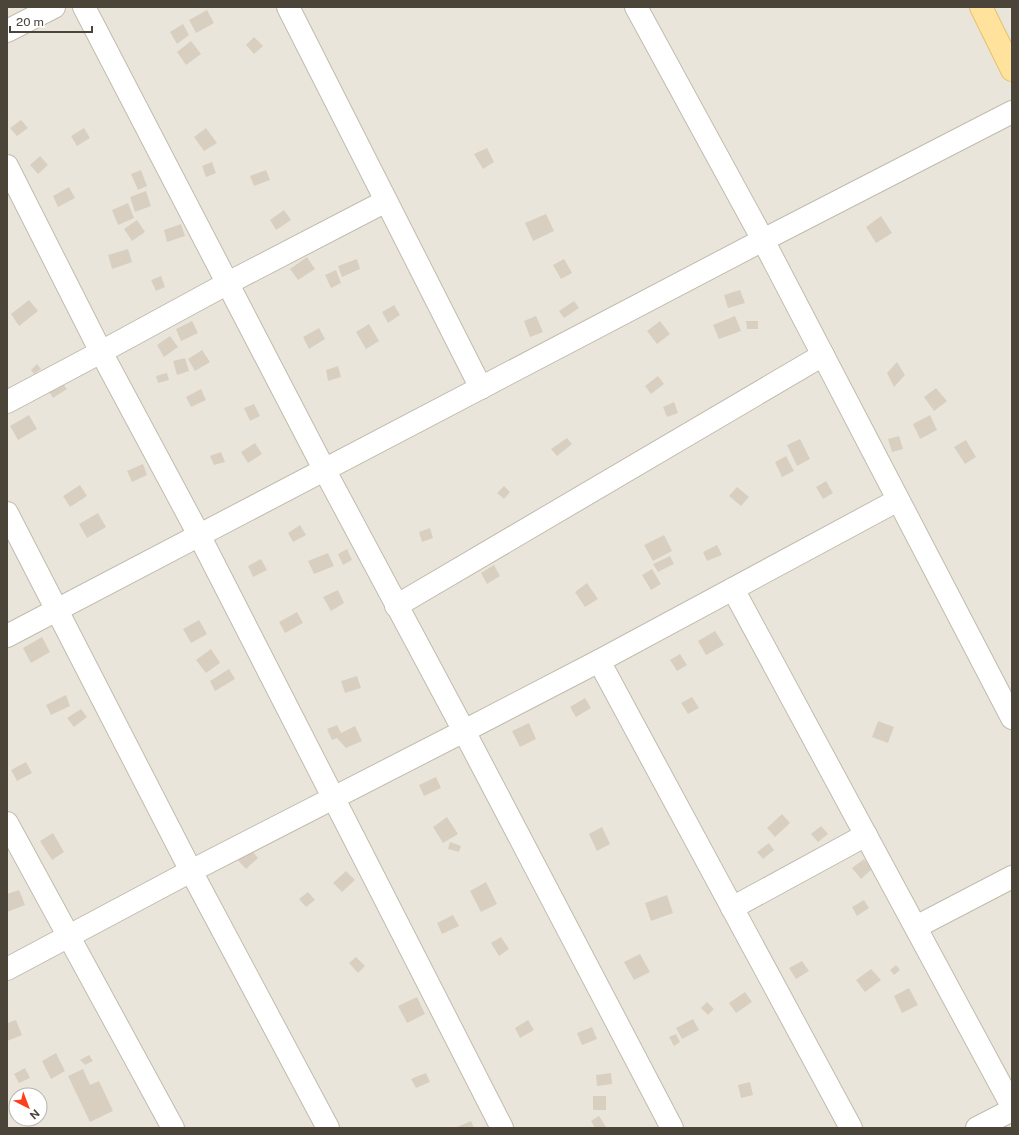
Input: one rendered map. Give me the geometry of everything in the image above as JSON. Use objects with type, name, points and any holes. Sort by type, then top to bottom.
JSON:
[{"type":"main road","points":[[981,7],[1012,70]]},
{"type":"street","points":[[7,31],[54,7]]},
{"type":"street","points":[[84,7],[324,470],[464,732],[672,1128]]},
{"type":"street","points":[[288,7],[481,388]]},
{"type":"street","points":[[636,7],[763,240],[1012,718]]},
{"type":"street","points":[[7,636],[763,240],[1012,112]]},
{"type":"street","points":[[7,166],[101,352],[199,535],[334,797],[502,1128]]},
{"type":"street","points":[[7,402],[228,283],[386,201]]},
{"type":"street","points":[[396,606],[823,355]]},
{"type":"street","points":[[7,969],[191,871],[464,732],[599,661],[898,500]]},
{"type":"street","points":[[7,514],[191,871],[328,1128]]},
{"type":"street","points":[[733,589],[1012,1106]]},
{"type":"street","points":[[599,661],[851,1128]]},
{"type":"street","points":[[7,823],[173,1128]]},
{"type":"street","points":[[732,908],[866,835]]},
{"type":"street","points":[[916,927],[1012,877]]},
{"type":"street","points":[[977,1128],[1012,1110]]},
{"type":"shaded area","points":[[7,7],[1012,7],[1012,1128],[7,1128]]},
{"type":"building","points":[[207,10],[214,23],[196,33],[189,20]]},
{"type":"building","points":[[183,24],[189,35],[177,44],[170,32]]},
{"type":"building","points":[[254,37],[263,46],[254,54],[246,45]]},
{"type":"building","points":[[191,41],[201,54],[186,65],[177,52]]},
{"type":"building","points":[[21,120],[28,128],[17,136],[10,128]]},
{"type":"building","points":[[84,128],[90,138],[77,146],[71,136]]},
{"type":"building","points":[[206,128],[217,143],[204,151],[194,137]]},
{"type":"building","points":[[487,148],[494,162],[483,169],[474,154]]},
{"type":"building","points":[[40,156],[48,165],[38,174],[30,165]]},
{"type":"building","points":[[212,162],[216,173],[206,177],[202,166]]},
{"type":"building","points":[[141,170],[147,186],[138,190],[131,174]]},
{"type":"building","points":[[266,170],[270,180],[254,186],[250,176]]},
{"type":"building","points":[[69,187],[75,198],[58,207],[53,196]]},
{"type":"building","points":[[146,191],[151,206],[135,212],[130,197]]},
{"type":"building","points":[[128,203],[134,218],[118,225],[112,210]]},
{"type":"building","points":[[284,210],[291,220],[276,230],[270,220]]},
{"type":"building","points":[[546,214],[554,231],[533,241],[525,223]]},
{"type":"building","points":[[881,216],[892,233],[876,243],[866,227]]},
{"type":"building","points":[[137,220],[145,232],[132,241],[124,229]]},
{"type":"building","points":[[181,224],[185,236],[167,242],[164,230]]},
{"type":"building","points":[[128,249],[132,262],[112,269],[108,255]]},
{"type":"building","points":[[307,257],[315,269],[298,280],[290,269]]},
{"type":"building","points":[[357,259],[360,269],[342,277],[338,266]]},
{"type":"building","points":[[564,259],[572,273],[561,279],[553,265]]},
{"type":"building","points":[[336,270],[341,283],[331,288],[325,275]]},
{"type":"building","points":[[161,276],[165,287],[156,291],[151,280]]},
{"type":"building","points":[[740,290],[745,303],[728,308],[724,295]]},
{"type":"building","points":[[29,300],[38,311],[19,326],[11,314]]},
{"type":"building","points":[[574,301],[579,308],[564,318],[559,311]]},
{"type":"building","points":[[394,305],[400,315],[388,323],[382,312]]},
{"type":"building","points":[[536,316],[543,332],[530,337],[524,321]]},
{"type":"building","points":[[735,316],[741,331],[719,339],[713,325]]},
{"type":"building","points":[[192,321],[198,333],[181,341],[176,329]]},
{"type":"building","points":[[660,321],[670,334],[657,344],[647,331]]},
{"type":"building","points":[[746,321],[758,321],[758,329],[747,329]]},
{"type":"building","points":[[369,324],[379,341],[366,349],[356,332]]},
{"type":"building","points":[[319,328],[325,339],[309,349],[303,337]]},
{"type":"building","points":[[170,336],[178,347],[164,357],[157,345]]},
{"type":"building","points":[[202,350],[210,362],[195,371],[188,359]]},
{"type":"building","points":[[185,358],[189,371],[177,375],[173,361]]},
{"type":"building","points":[[897,362],[905,375],[894,387],[887,373]]},
{"type":"building","points":[[37,364],[41,369],[34,374],[31,370]]},
{"type":"building","points":[[338,366],[341,377],[328,381],[326,370]]},
{"type":"building","points":[[167,373],[169,380],[158,383],[156,376]]},
{"type":"building","points":[[658,376],[664,384],[651,394],[645,386]]},
{"type":"building","points":[[59,378],[67,389],[53,398],[46,387]]},
{"type":"building","points":[[936,388],[947,401],[934,411],[924,397]]},
{"type":"building","points":[[201,389],[206,400],[191,407],[186,397]]},
{"type":"building","points":[[674,402],[678,413],[667,417],[663,407]]},
{"type":"building","points":[[254,404],[260,416],[250,421],[244,408]]},
{"type":"building","points":[[29,415],[37,429],[18,440],[10,426]]},
{"type":"building","points":[[930,415],[937,430],[920,439],[913,424]]},
{"type":"building","points":[[899,436],[903,449],[892,452],[888,439]]},
{"type":"building","points":[[567,438],[572,444],[557,456],[551,449]]},
{"type":"building","points":[[800,439],[810,459],[797,466],[787,445]]},
{"type":"building","points":[[966,440],[976,457],[965,464],[954,447]]},
{"type":"building","points":[[255,443],[262,454],[248,463],[241,452]]},
{"type":"building","points":[[221,452],[225,462],[214,465],[210,456]]},
{"type":"building","points":[[786,456],[794,471],[782,477],[775,462]]},
{"type":"building","points":[[143,464],[147,475],[132,482],[127,471]]},
{"type":"building","points":[[826,481],[833,493],[823,499],[816,487]]},
{"type":"building","points":[[80,485],[87,496],[70,507],[63,496]]},
{"type":"building","points":[[504,486],[510,492],[504,499],[497,493]]},
{"type":"building","points":[[737,487],[749,497],[741,506],[729,496]]},
{"type":"building","points":[[98,513],[106,527],[87,538],[79,524]]},
{"type":"building","points":[[300,525],[306,535],[293,542],[288,533]]},
{"type":"building","points":[[430,528],[433,538],[422,542],[419,532]]},
{"type":"building","points":[[664,535],[672,551],[653,561],[644,545]]},
{"type":"building","points":[[717,545],[722,555],[707,561],[703,552]]},
{"type":"building","points":[[347,549],[352,560],[343,565],[338,554]]},
{"type":"building","points":[[328,553],[334,566],[314,574],[308,561]]},
{"type":"building","points":[[670,556],[674,564],[658,572],[653,564]]},
{"type":"building","points":[[261,559],[267,570],[253,577],[248,566]]},
{"type":"building","points":[[494,565],[500,576],[487,584],[481,573]]},
{"type":"building","points":[[652,569],[661,584],[651,590],[642,575]]},
{"type":"building","points":[[587,583],[598,599],[585,607],[575,592]]},
{"type":"building","points":[[338,590],[344,603],[331,611],[323,597]]},
{"type":"building","points":[[297,612],[303,623],[285,633],[279,622]]},
{"type":"building","points":[[199,620],[207,634],[191,643],[183,629]]},
{"type":"building","points":[[715,631],[724,645],[706,655],[698,641]]},
{"type":"building","points":[[42,637],[50,652],[31,663],[23,648]]},
{"type":"building","points":[[211,649],[220,663],[206,673],[196,660]]},
{"type":"building","points":[[680,654],[687,665],[677,671],[670,660]]},
{"type":"building","points":[[229,669],[235,679],[215,691],[210,681]]},
{"type":"building","points":[[357,676],[361,688],[345,693],[341,681]]},
{"type":"building","points":[[66,695],[70,706],[51,715],[46,705]]},
{"type":"building","points":[[692,697],[699,708],[688,714],[681,703]]},
{"type":"building","points":[[585,698],[591,708],[576,717],[570,707]]},
{"type":"building","points":[[81,709],[87,717],[74,727],[67,718]]},
{"type":"building","points":[[878,721],[894,727],[888,743],[872,737]]},
{"type":"building","points":[[529,723],[536,739],[520,747],[512,731]]},
{"type":"building","points":[[337,725],[341,733],[355,726],[362,741],[346,748],[337,738],[332,740],[327,729]]},
{"type":"building","points":[[26,762],[32,773],[17,781],[11,770]]},
{"type":"building","points":[[436,777],[441,788],[424,796],[419,785]]},
{"type":"building","points":[[782,814],[790,823],[775,837],[767,828]]},
{"type":"building","points":[[447,817],[458,834],[443,843],[433,827]]},
{"type":"building","points":[[821,826],[828,834],[818,842],[811,834]]},
{"type":"building","points":[[602,827],[610,844],[597,851],[589,834]]},
{"type":"building","points":[[53,833],[64,852],[52,860],[40,841]]},
{"type":"building","points":[[450,842],[461,846],[459,852],[448,849]]},
{"type":"building","points":[[246,843],[258,858],[246,869],[233,855]]},
{"type":"building","points":[[769,843],[774,850],[763,859],[757,852]]},
{"type":"building","points":[[864,859],[872,869],[861,879],[852,868]]},
{"type":"building","points":[[346,871],[355,880],[342,892],[333,883]]},
{"type":"building","points":[[486,882],[497,904],[481,912],[470,891]]},
{"type":"building","points":[[19,890],[25,905],[7,912],[7,894]]},
{"type":"building","points":[[308,892],[315,900],[306,907],[299,899]]},
{"type":"building","points":[[667,895],[673,913],[651,921],[645,903]]},
{"type":"building","points":[[864,900],[869,908],[857,916],[852,907]]},
{"type":"building","points":[[453,915],[459,926],[442,934],[437,923]]},
{"type":"building","points":[[501,937],[509,949],[499,956],[491,943]]},
{"type":"building","points":[[640,954],[650,972],[634,980],[624,962]]},
{"type":"building","points":[[356,957],[365,966],[358,973],[349,963]]},
{"type":"building","points":[[802,961],[809,971],[796,979],[789,968]]},
{"type":"building","points":[[896,965],[900,970],[894,975],[890,970]]},
{"type":"building","points":[[871,969],[881,980],[865,992],[856,980]]},
{"type":"building","points":[[909,988],[918,1005],[902,1013],[894,996]]},
{"type":"building","points":[[745,992],[752,1002],[736,1013],[729,1003]]},
{"type":"building","points":[[417,997],[425,1014],[407,1023],[398,1006]]},
{"type":"building","points":[[707,1002],[714,1009],[708,1015],[701,1008]]},
{"type":"building","points":[[693,1019],[699,1030],[682,1039],[676,1028]]},
{"type":"building","points":[[16,1020],[22,1035],[7,1041],[7,1023]]},
{"type":"building","points":[[528,1020],[534,1030],[520,1038],[515,1028]]},
{"type":"building","points":[[592,1027],[597,1039],[582,1045],[577,1033]]},
{"type":"building","points":[[676,1034],[680,1042],[674,1046],[669,1037]]},
{"type":"building","points":[[56,1053],[65,1071],[51,1079],[42,1061]]},
{"type":"building","points":[[89,1055],[93,1061],[85,1065],[80,1060]]},
{"type":"building","points":[[25,1068],[30,1078],[19,1083],[14,1074]]},
{"type":"building","points":[[83,1069],[90,1085],[99,1081],[113,1111],[90,1122],[68,1076]]},
{"type":"building","points":[[426,1073],[430,1082],[416,1088],[411,1079]]},
{"type":"building","points":[[611,1073],[612,1084],[597,1086],[596,1075]]},
{"type":"building","points":[[750,1082],[753,1095],[741,1098],[738,1085]]},
{"type":"building","points":[[593,1096],[606,1096],[606,1110],[593,1110]]},
{"type":"building","points":[[599,1116],[606,1127],[595,1128],[591,1121]]},
{"type":"building","points":[[471,1121],[474,1128],[455,1128]]}]
